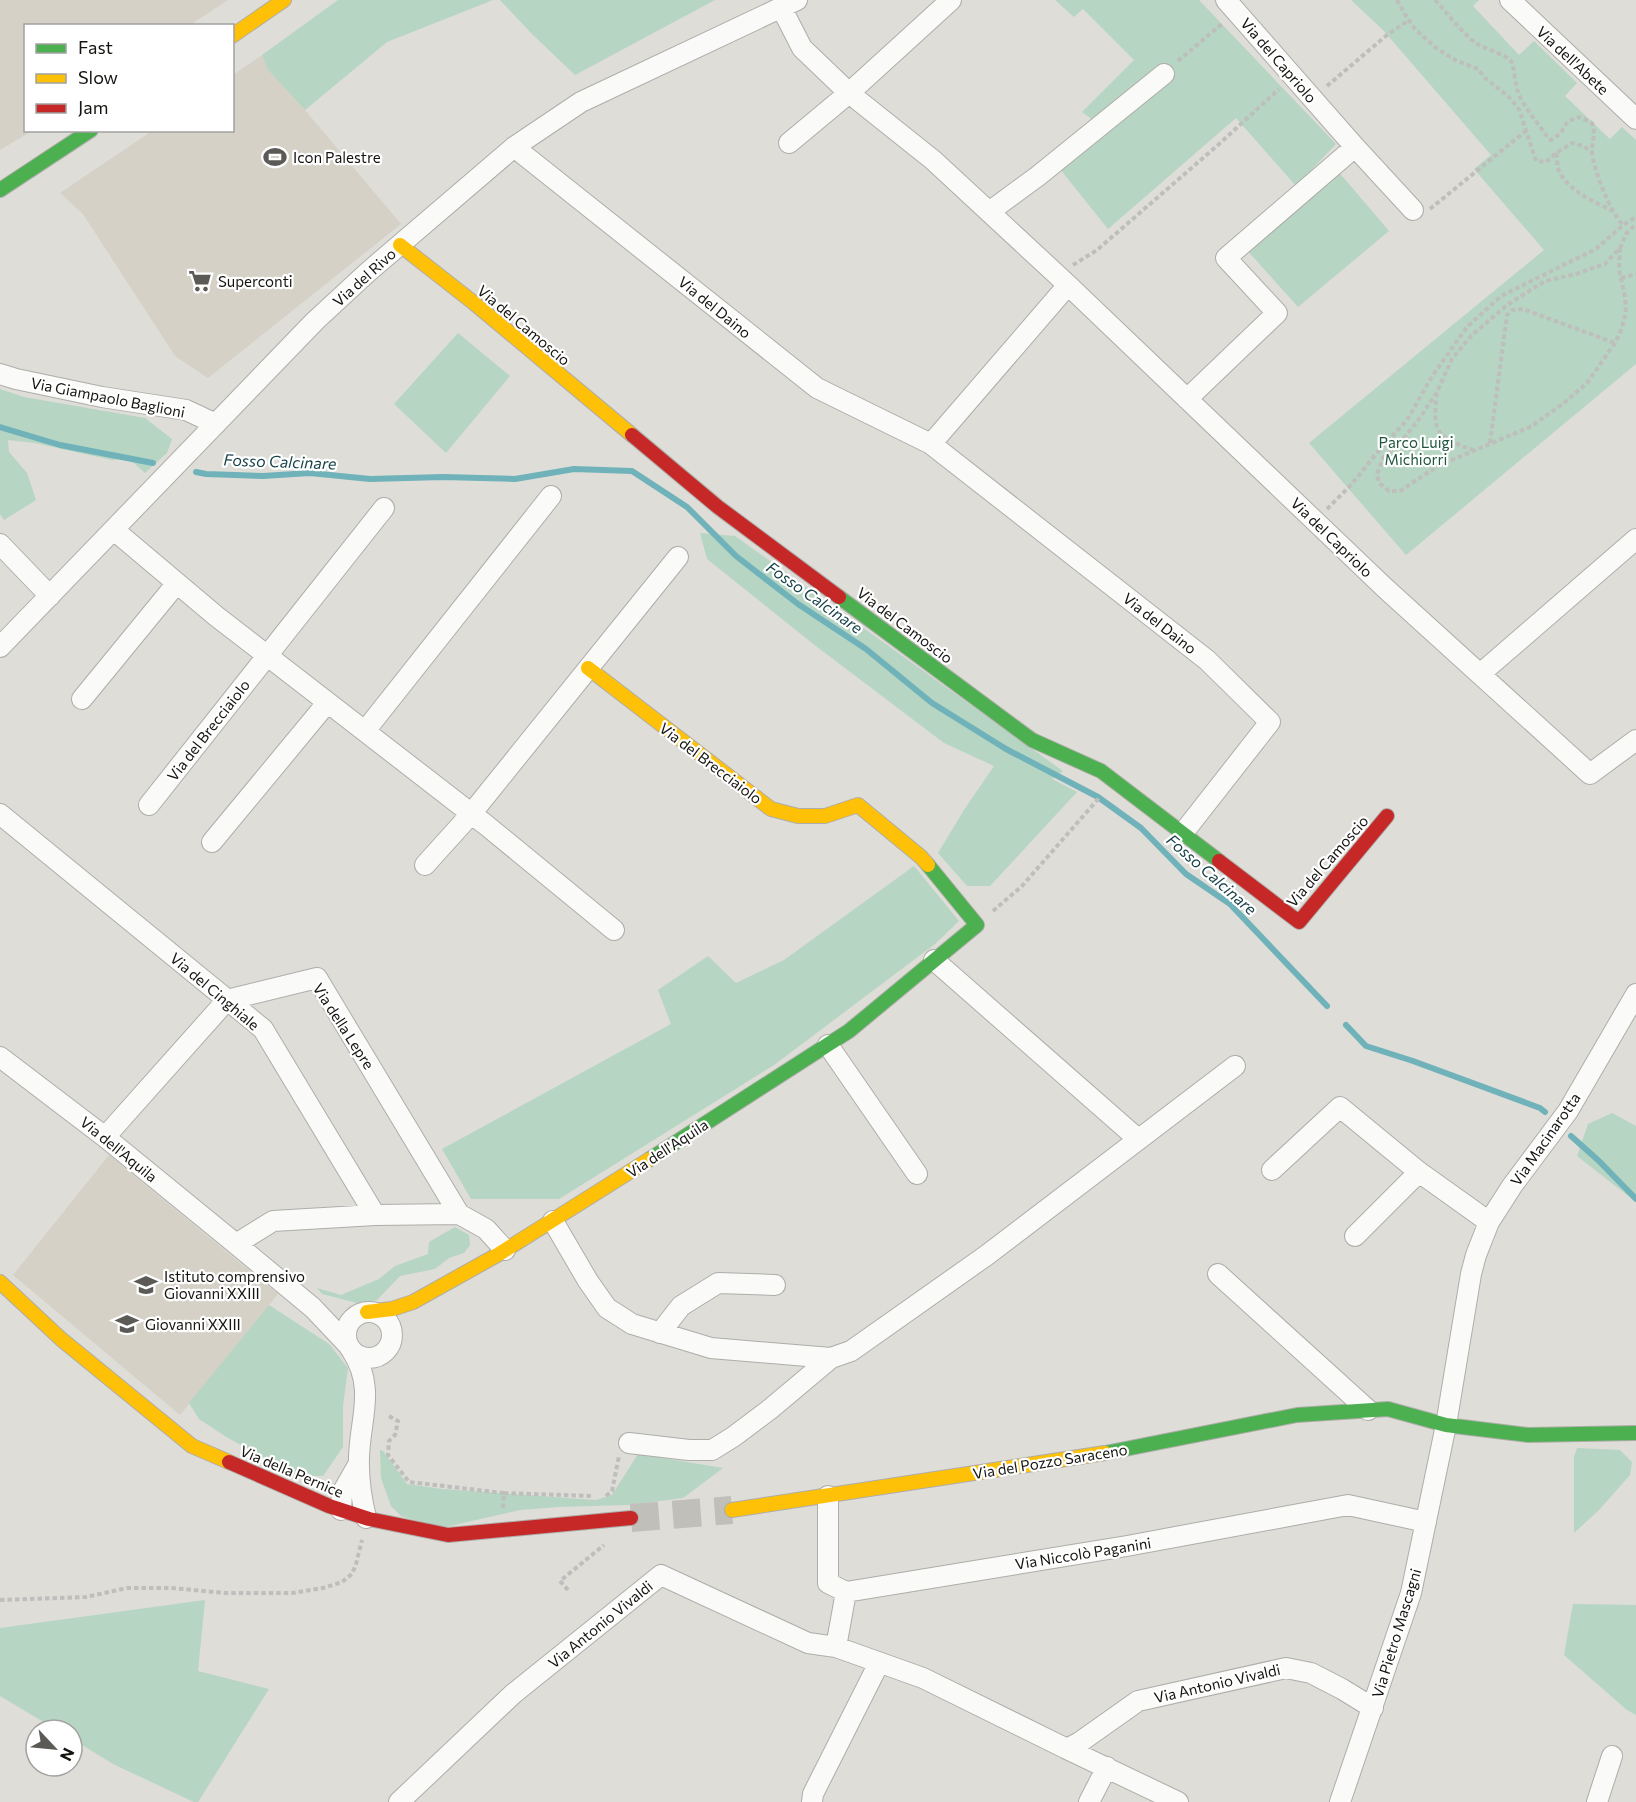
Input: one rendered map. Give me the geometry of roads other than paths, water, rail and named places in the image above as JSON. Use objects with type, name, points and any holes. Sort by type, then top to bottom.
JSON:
[{"type":"street","points":[[234,35],[284,0]]},
{"type":"street","points":[[789,143],[849,93],[951,0]]},
{"type":"street","name":"Via dell'Abete","points":[[1510,0],[1636,119]]},
{"type":"street","name":"Via del Capriolo","points":[[789,4],[801,48],[849,93],[933,160],[1063,280],[1385,588],[1590,774],[1636,740]]},
{"type":"street","name":"Via del Rivo","points":[[0,647],[315,321],[368,272],[514,147],[581,102],[789,4]]},
{"type":"street","name":"Via del Capriolo","points":[[1231,6],[1413,210]]},
{"type":"street","points":[[989,212],[1038,177],[1164,74]]},
{"type":"street","points":[[0,190],[88,132]]},
{"type":"street","name":"Via del Daino","points":[[514,147],[817,388],[931,444],[1207,660],[1270,722],[1183,833]]},
{"type":"street","points":[[1187,399],[1277,313],[1226,258],[1355,147]]},
{"type":"street","name":"Via del Camoscio","points":[[400,245],[483,311],[718,507],[1032,740],[1101,771],[1299,922],[1387,816]]},
{"type":"street","points":[[931,444],[1063,280]]},
{"type":"street","name":"Via Giampaolo Baglioni","points":[[0,374],[102,397],[186,410],[216,424]]},
{"type":"street","points":[[365,731],[552,496]]},
{"type":"street","name":"Via del Brecciaiolo","points":[[149,805],[384,508]]},
{"type":"street","points":[[114,530],[267,656],[471,814],[614,930]]},
{"type":"street","points":[[1480,674],[1636,539]]},
{"type":"street","points":[[0,544],[50,596]]},
{"type":"street","points":[[425,865],[471,814],[678,556]]},
{"type":"street","points":[[82,699],[177,583]]},
{"type":"street","name":"Via del Brecciaiolo","points":[[588,668],[771,809],[798,816],[825,816],[858,805],[921,857],[976,925]]},
{"type":"street","points":[[212,842],[327,702]]},
{"type":"street","name":"Via del Cinghiale","points":[[0,814],[263,1029],[375,1215]]},
{"type":"street","name":"Via dell'Aquila","points":[[361,1315],[413,1302],[574,1208],[849,1031],[976,925]]},
{"type":"street","points":[[934,960],[1138,1139]]},
{"type":"street","name":"Via della Lepre","points":[[227,1000],[317,978],[459,1214]]},
{"type":"street","name":"Via Macinarotta","points":[[1446,1425],[1471,1274],[1489,1222],[1512,1186],[1568,1111],[1636,994]]},
{"type":"street","points":[[105,1137],[227,1000]]},
{"type":"street","points":[[828,1045],[917,1174]]},
{"type":"street","name":"Via dell'Aquila","points":[[0,1057],[105,1137],[236,1244],[305,1302],[350,1348],[362,1370],[367,1393],[358,1465],[367,1519]]},
{"type":"street","points":[[629,1443],[689,1450],[712,1450],[733,1437],[831,1358],[851,1351],[987,1255],[1235,1066]]},
{"type":"street","points":[[1272,1170],[1340,1107],[1419,1172],[1489,1222]]},
{"type":"street","points":[[1355,1236],[1419,1172]]},
{"type":"street","points":[[236,1244],[273,1221],[375,1215],[459,1214],[486,1229],[505,1250]]},
{"type":"street","points":[[553,1221],[588,1281],[607,1308],[632,1324],[711,1348],[831,1358]]},
{"type":"street","points":[[1218,1274],[1368,1410]]},
{"type":"street","name":"Via della Pernice","points":[[0,1282],[61,1339],[192,1446],[329,1506],[367,1519],[448,1535],[631,1518]]},
{"type":"street","points":[[660,1333],[681,1306],[718,1283],[775,1285]]},
{"type":"street","points":[[305,1302],[338,1313],[361,1315],[374,1312],[386,1319],[392,1332]]},
{"type":"street","points":[[367,1393],[383,1354],[390,1344],[392,1332],[413,1302]]},
{"type":"street","points":[[361,1315],[347,1330],[350,1348],[364,1358],[370,1359],[383,1354]]},
{"type":"street","name":"Via del Pozzo Saraceno","points":[[732,1510],[1082,1457],[1297,1415],[1388,1409],[1446,1425],[1528,1435],[1636,1433]]},
{"type":"street","name":"Via Pietro Mascagni","points":[[1340,1802],[1411,1593],[1446,1425]]},
{"type":"street","points":[[341,1510],[342,1493],[358,1465]]},
{"type":"street","points":[[828,1496],[828,1583],[846,1592],[836,1647]]},
{"type":"street","name":"Via Niccolò Paganini","points":[[846,1592],[1127,1546],[1348,1505],[1426,1522]]},
{"type":"street","name":"Via Antonio Vivaldi","points":[[399,1802],[513,1694],[661,1575],[808,1643],[836,1647],[923,1678],[1178,1802]]},
{"type":"street","points":[[812,1802],[813,1794],[879,1663]]},
{"type":"street","name":"Via Antonio Vivaldi","points":[[1067,1749],[1138,1701],[1286,1668],[1311,1673],[1373,1708]]},
{"type":"street","points":[[1597,1802],[1612,1756]]},
{"type":"street","points":[[1089,1802],[1107,1767]]},
{"type":"waterway","name":"Fosso Calcinare","points":[[0,427],[60,445],[153,463]]},
{"type":"waterway","name":"Fosso Calcinare","points":[[196,472],[263,476],[310,473],[370,479],[443,477],[515,479],[574,469],[632,471],[687,507],[736,556],[798,604],[866,649],[932,703],[1006,749],[1098,797],[1141,828],[1186,874],[1230,904],[1327,1006]]},
{"type":"waterway","name":"Fosso Calcinare","points":[[1346,1025],[1366,1046],[1413,1061],[1540,1108],[1545,1112]]},
{"type":"waterway","name":"Fosso Calcinare","points":[[1571,1136],[1636,1199]]},
{"type":"tunnel","points":[[631,1518],[732,1510]]},
{"type":"place","name":"Icon Palestre","points":[[275,157]]},
{"type":"place","name":"Superconti","points":[[200,281]]},
{"type":"place","name":"Istituto comprensivo Giovanni XXIII","points":[[146,1285]]},
{"type":"place","name":"Giovanni XXIII","points":[[127,1324]]},
{"type":"park label","name":"Parco Luigi Michiorri","points":[[1416,450]]}]
